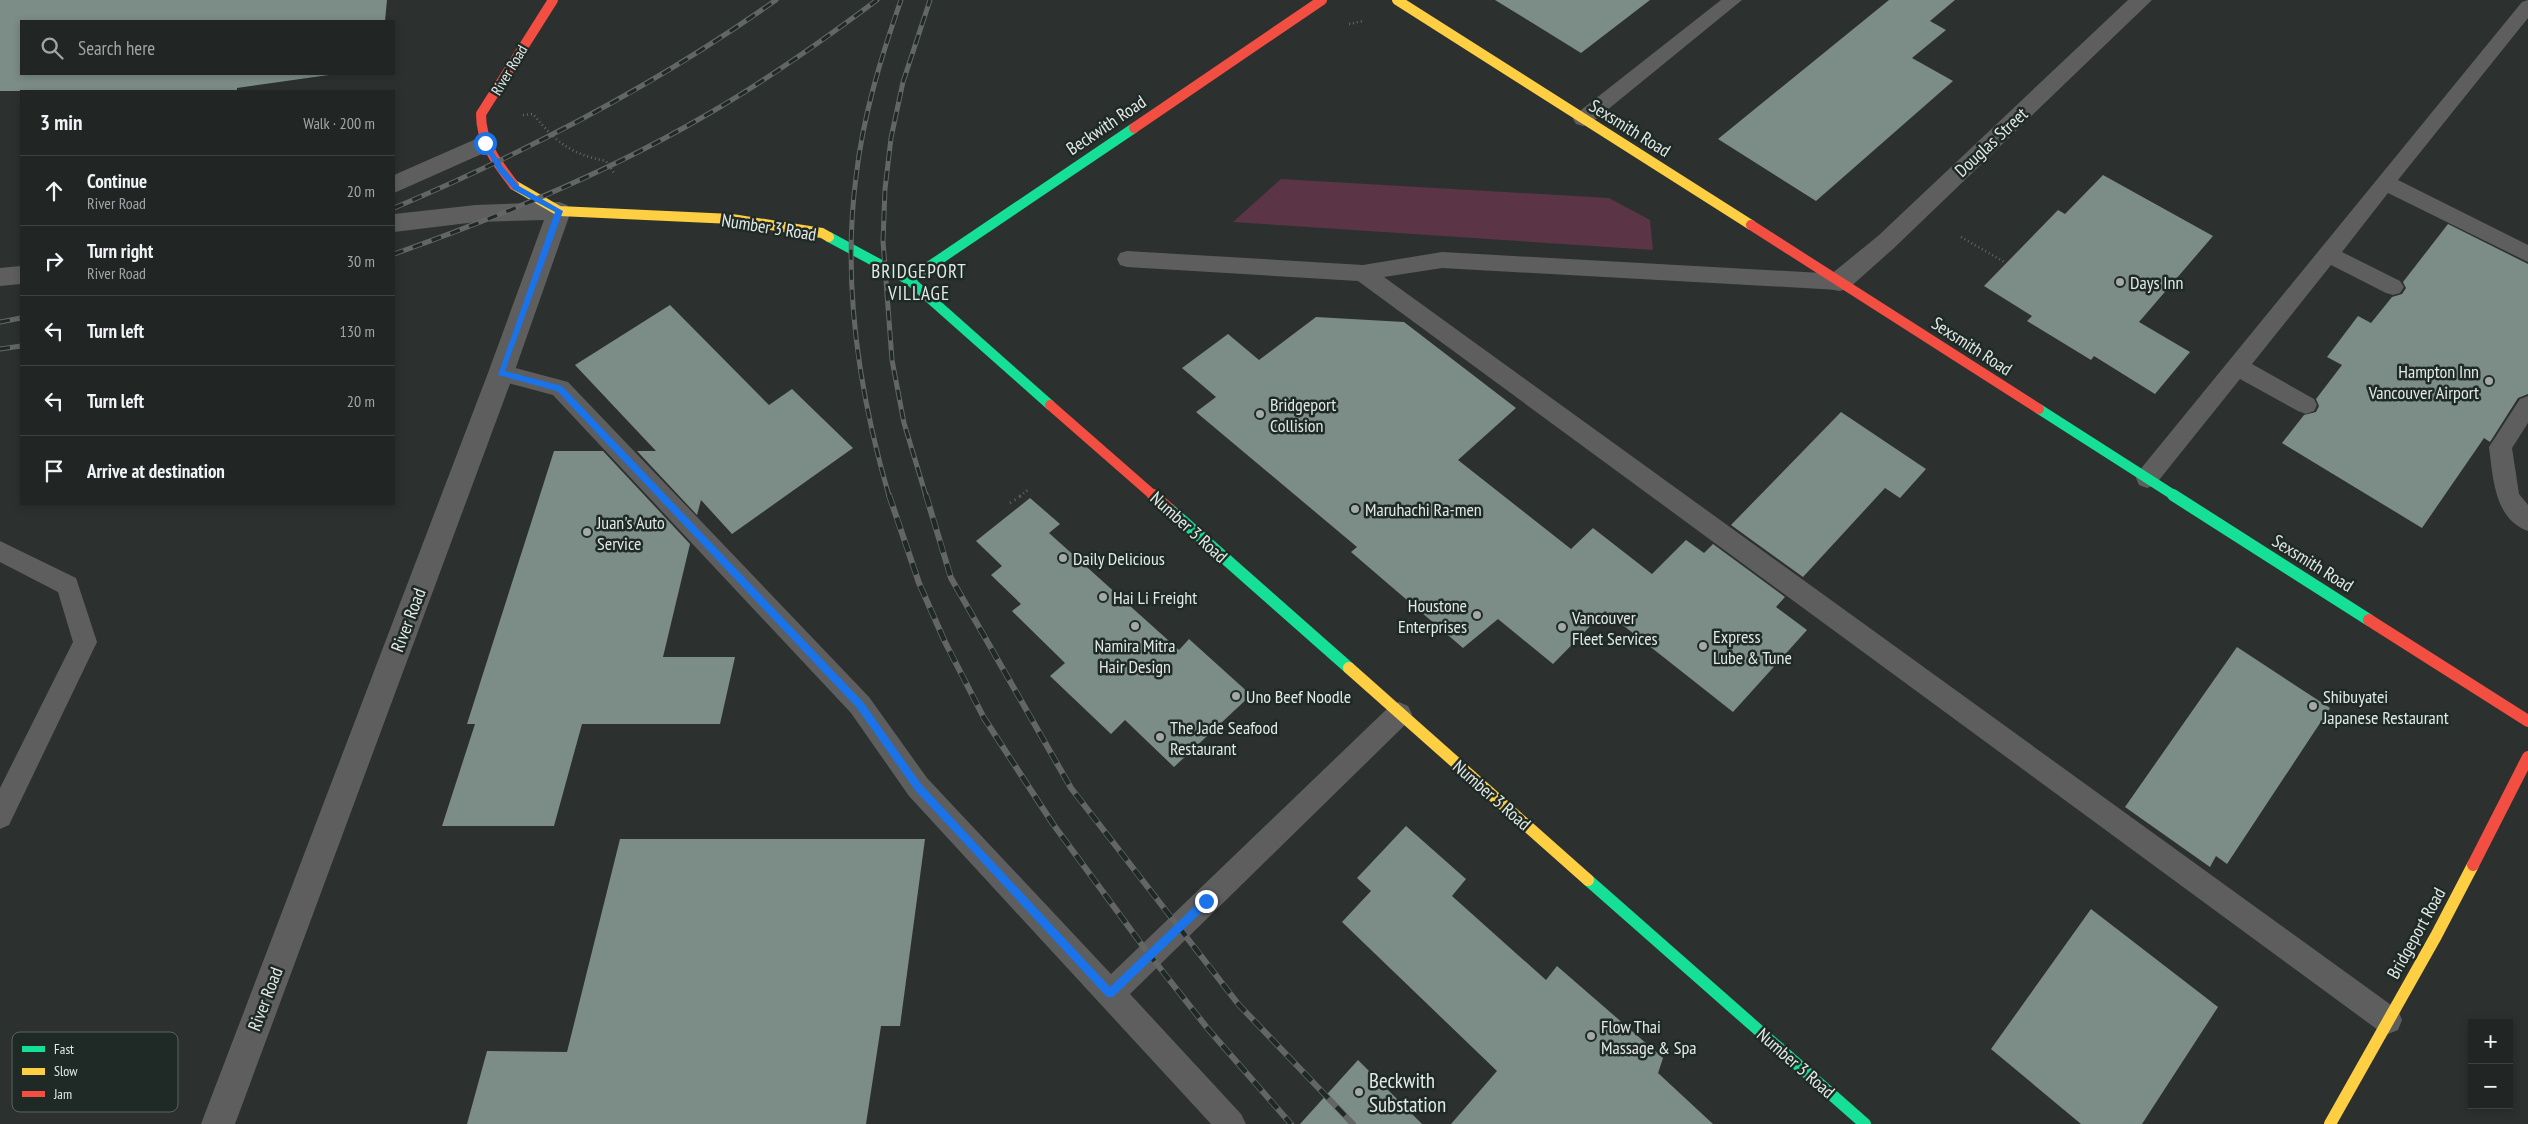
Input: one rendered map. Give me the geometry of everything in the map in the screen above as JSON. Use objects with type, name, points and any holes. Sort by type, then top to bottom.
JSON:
[{"type":"street","name":"River Road","points":[[218,1124],[501,373],[559,211],[517,188],[501,169],[485,143],[480,128],[481,114],[552,0]]},
{"type":"street","name":"Beckwith Road","points":[[910,280],[1322,0]]},
{"type":"street","name":"Sexsmith Road","points":[[1397,0],[2528,721]]},
{"type":"street","name":"Douglas Street","points":[[1839,282],[1886,242],[2141,0]]},
{"type":"street","points":[[395,185],[485,143]]},
{"type":"street","name":"Number 3 Road","points":[[395,223],[461,213],[509,210],[732,219],[822,233],[910,280],[1865,1124]]},
{"type":"street","points":[[0,278],[20,275]]},
{"type":"street","name":"Bridgeport Road","points":[[2330,1124],[2436,936],[2528,757]]},
{"type":"lane","points":[[1583,118],[1733,0]]},
{"type":"lane","points":[[2147,478],[2528,6]]},
{"type":"lane","points":[[2386,182],[2528,254]]},
{"type":"lane","points":[[2328,254],[2393,287]]},
{"type":"lane","points":[[1127,259],[1363,273],[1442,260],[1839,282]]},
{"type":"lane","points":[[1363,273],[2388,1020]]},
{"type":"lane","points":[[2238,367],[2306,405]]},
{"type":"lane","points":[[501,373],[560,388],[860,705],[918,787],[1231,1124]]},
{"type":"lane","points":[[2528,405],[2500,447],[2508,498],[2528,522]]},
{"type":"lane","points":[[0,551],[68,584],[85,642],[0,816]]},
{"type":"lane","points":[[1110,994],[1399,714]]},
{"type":"path","points":[[517,115],[533,114],[549,134],[565,149],[580,156],[606,161],[614,173]]},
{"type":"path","points":[[1961,237],[2006,264]]},
{"type":"path","points":[[1010,503],[1028,490]]},
{"type":"shaded area","points":[[1281,179],[1609,198],[1650,220],[1653,250],[1233,222]]},
{"type":"building","points":[[0,0],[387,0],[385,20],[20,20],[20,75],[329,75],[237,88],[237,90],[0,91]]},
{"type":"building","points":[[1495,0],[1650,0],[1581,53]]},
{"type":"building","points":[[1889,0],[1955,0],[1930,21],[1946,30],[1912,58],[1953,81],[1816,201],[1718,139]]},
{"type":"building","points":[[2103,175],[2213,236],[2139,322],[2190,352],[2155,394],[2094,356],[2091,360],[2027,321],[2032,316],[1984,286],[2058,210],[2065,214]]},
{"type":"building","points":[[2448,224],[2528,264],[2528,394],[2518,398],[2490,442],[2484,438],[2422,528],[2282,443],[2304,415],[2316,412],[2319,406],[2316,399],[2342,365],[2327,357],[2358,316],[2371,323],[2392,297],[2402,294],[2406,288],[2403,282]]},
{"type":"building","points":[[670,305],[769,405],[792,389],[853,448],[732,534],[701,500],[697,515],[637,451],[656,451],[575,365]]},
{"type":"building","points":[[1316,317],[1404,322],[1516,408],[1458,460],[1571,549],[1593,528],[1652,574],[1686,540],[1704,553],[1713,544],[1785,597],[1776,607],[1807,630],[1733,712],[1605,611],[1553,664],[1498,619],[1463,648],[1351,552],[1357,547],[1196,412],[1216,397],[1182,368],[1228,334],[1259,360]]},
{"type":"building","points":[[1841,412],[1926,469],[1900,498],[1885,488],[1803,577],[1731,525]]},
{"type":"building","points":[[554,451],[603,451],[690,544],[663,657],[735,657],[720,724],[582,724],[554,826],[442,826],[475,724],[467,724]]},
{"type":"building","points":[[1030,498],[1060,524],[1049,533],[1179,650],[1189,639],[1251,695],[1174,767],[1125,720],[1111,734],[1050,676],[1065,663],[1012,611],[1021,604],[991,575],[1002,566],[976,541]]},
{"type":"building","points":[[2237,647],[2330,708],[2227,864],[2216,856],[2210,867],[2125,807]]},
{"type":"building","points":[[1406,826],[1466,879],[1452,896],[1546,980],[1557,966],[1663,1058],[1658,1073],[1713,1124],[1451,1124],[1497,1071],[1342,922],[1371,891],[1357,878]]},
{"type":"building","points":[[620,839],[925,839],[900,1026],[881,1026],[866,1124],[467,1124],[487,1051],[567,1052]]},
{"type":"building","points":[[2091,909],[2218,1007],[2142,1124],[2081,1124],[1991,1049]]},
{"type":"building","name":"Beckwith Substation","points":[[1358,1060],[1422,1124],[1300,1124]]},
{"type":"railway","points":[[395,208],[543,140],[591,114],[685,60],[776,0]]},
{"type":"railway","points":[[395,254],[554,192],[671,135],[773,74],[877,0]]},
{"type":"railway","points":[[889,496],[869,418],[862,378],[852,298],[851,258],[852,217],[863,132],[880,65],[901,0]]},
{"type":"railway","points":[[926,496],[904,423],[892,360],[883,241],[885,189],[891,138],[903,82],[930,0]]},
{"type":"railway","points":[[0,322],[20,318]]},
{"type":"railway","points":[[0,349],[20,346]]},
{"type":"railway","points":[[889,495],[919,583],[945,642],[984,718],[1053,824],[1145,949],[1208,1029],[1291,1124]]},
{"type":"railway","points":[[926,495],[951,578],[1071,788],[1239,1005],[1353,1124]]},
{"type":"traffic: fast","points":[[909,280],[1134,128]]},
{"type":"traffic: fast","points":[[829,237],[909,280],[1050,405]]},
{"type":"traffic: fast","points":[[2039,409],[2369,620]]},
{"type":"traffic: fast","points":[[1169,509],[1349,668]]},
{"type":"traffic: fast","points":[[1588,880],[1865,1124]]},
{"type":"traffic: slow","points":[[1397,0],[1751,225]]},
{"type":"traffic: slow","points":[[514,185],[559,211],[732,219],[822,233],[829,237]]},
{"type":"traffic: slow","points":[[1349,668],[1588,880]]},
{"type":"traffic: slow","points":[[2330,1124],[2436,936],[2473,865]]},
{"type":"traffic: jam","points":[[514,185],[490,152],[483,134],[481,114],[553,0]]},
{"type":"traffic: jam","points":[[1134,128],[1322,0]]},
{"type":"traffic: jam","points":[[1751,225],[2039,409]]},
{"type":"traffic: jam","points":[[1050,405],[1169,509]]},
{"type":"traffic: jam","points":[[2369,620],[2528,721]]},
{"type":"traffic: jam","points":[[2473,865],[2528,757]]},
{"type":"place","name":"Days Inn","points":[[2120,282]]},
{"type":"place","name":"Hampton Inn Vancouver Airport","points":[[2489,381]]},
{"type":"place","name":"Bridgeport Collision","points":[[1260,414]]},
{"type":"place","name":"Maruhachi Ra-men","points":[[1355,509]]},
{"type":"place","name":"Juan's Auto Service","points":[[587,532]]},
{"type":"place","name":"Daily Delicious","points":[[1063,558]]},
{"type":"place","name":"Hai Li Freight","points":[[1103,597]]},
{"type":"place","name":"Houstone Enterprises","points":[[1477,615]]},
{"type":"place","name":"Namira Mitra Hair Design","points":[[1135,626]]},
{"type":"place","name":"Vancouver Fleet Services","points":[[1562,627]]},
{"type":"place","name":"Express Lube & Tune","points":[[1703,646]]},
{"type":"place","name":"Uno Beef Noodle","points":[[1236,696]]},
{"type":"place","name":"Shibuyatei Japanese Restaurant","points":[[2313,706]]},
{"type":"place","name":"The Jade Seafood Restaurant","points":[[1160,737]]},
{"type":"place","name":"Flow Thai Massage & Spa","points":[[1591,1036]]},
{"type":"place","name":"Beckwith Substation","points":[[1359,1092]]},
{"type":"district","name":"BRIDGEPORT VILLAGE","points":[[919,282]]},
{"type":"route","points":[[485,143],[501,169],[517,188],[559,211],[501,373],[560,388],[860,705],[918,787],[1110,994],[1206,901]]}]
